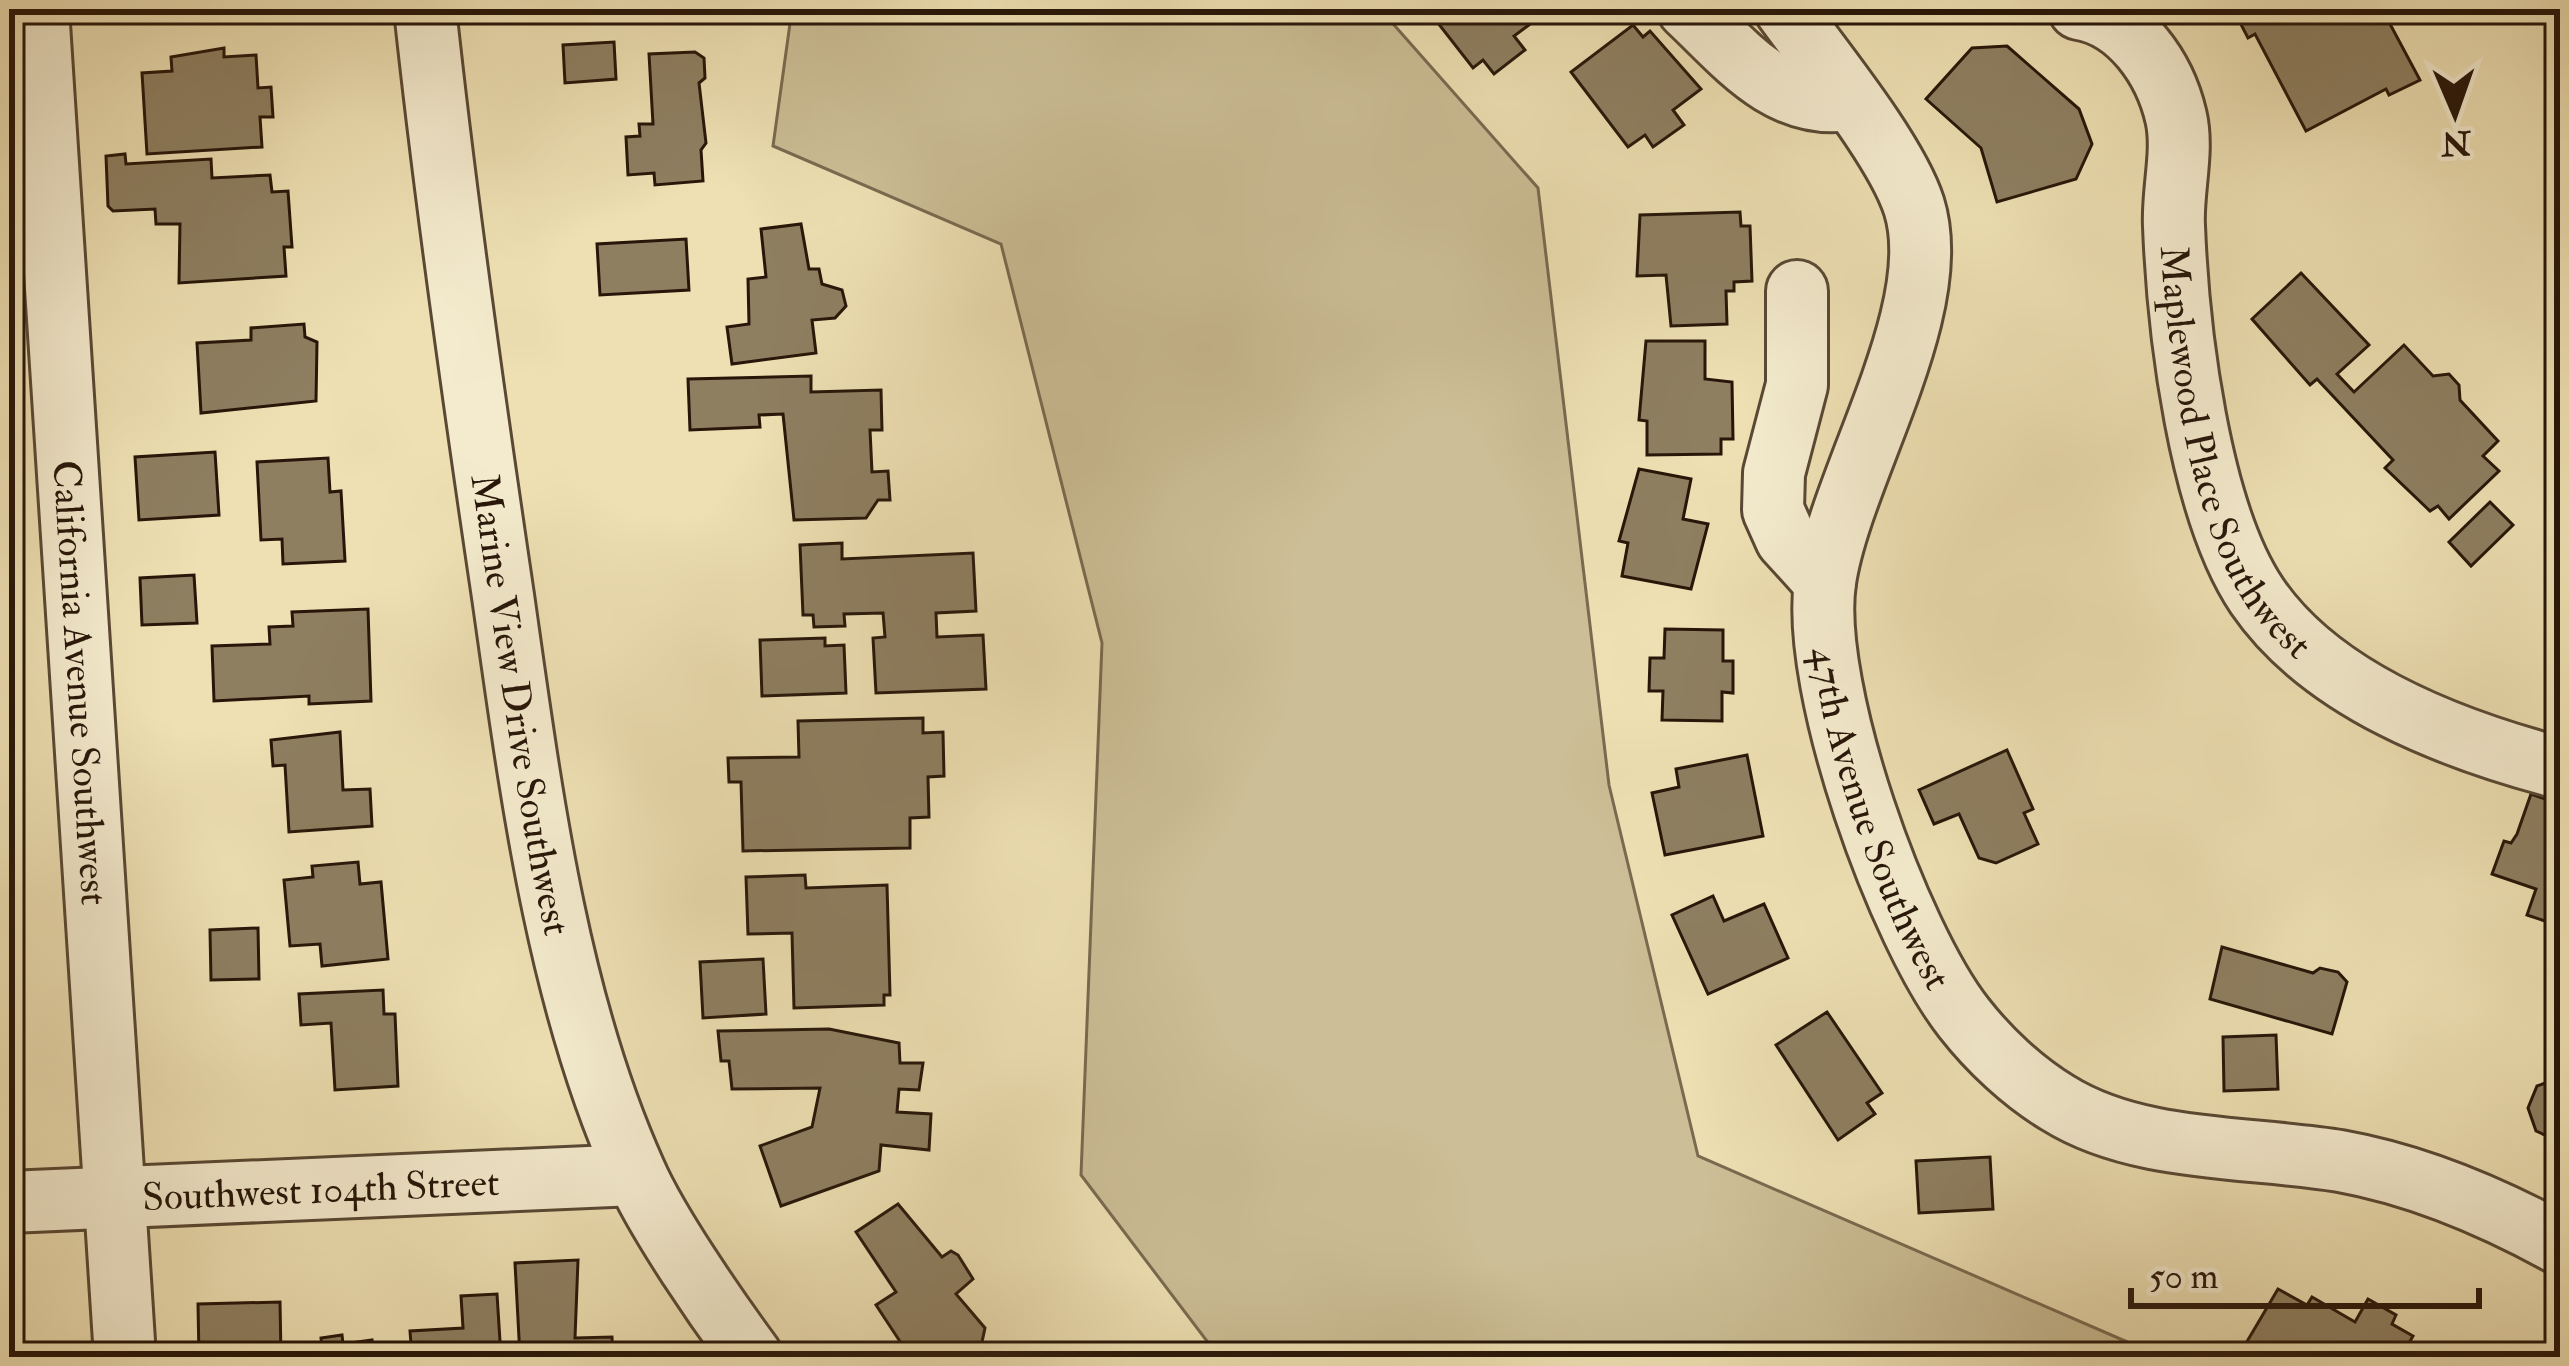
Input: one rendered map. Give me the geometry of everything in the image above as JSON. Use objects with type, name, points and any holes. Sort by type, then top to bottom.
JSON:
[{"type":"street","name":"California Avenue Southwest","points":[[38,9],[125,1357]]},
{"type":"street","name":"Marine View Drive Southwest","points":[[425,9],[460,297],[528,773],[588,1036],[635,1174],[752,1357]]},
{"type":"street","points":[[1688,9],[1763,78],[1800,100],[1848,100]]},
{"type":"street","name":"47th Avenue Southwest","points":[[1785,9],[1914,207],[1919,244],[1903,342],[1825,582],[1825,645],[1866,811],[1915,932],[1963,1016],[2017,1073],[2060,1105],[2113,1128],[2345,1162],[2425,1181],[2560,1244]]},
{"type":"street","name":"Maplewood Place Southwest","points":[[2079,9],[2114,19],[2134,37],[2177,119],[2174,224],[2183,344],[2224,525],[2260,599],[2346,681],[2477,742],[2560,768]]},
{"type":"street","points":[[1797,290],[1797,385],[1774,473],[1773,510],[1786,538],[1825,582]]},
{"type":"street","name":"Southwest 104th Street","points":[[9,1202],[635,1174]]},
{"type":"shaded area","points":[[792,9],[1380,9],[1538,188],[1609,785],[1698,1156],[2139,1347],[2144,1357],[1219,1357],[1081,1175],[1102,643],[1001,244],[773,146]]},
{"type":"building","points":[[618,9],[686,9],[687,20],[619,23]]},
{"type":"building","points":[[1427,9],[1523,9],[1533,22],[1514,36],[1525,50],[1494,74],[1483,60],[1473,68]]},
{"type":"building","points":[[2233,9],[2382,9],[2420,80],[2389,95],[2386,89],[2306,131],[2255,34],[2248,38]]},
{"type":"building","points":[[1633,25],[1643,37],[1650,31],[1701,89],[1673,110],[1684,125],[1653,147],[1645,135],[1628,147],[1571,72]]},
{"type":"building","points":[[614,42],[616,79],[565,83],[563,45]]},
{"type":"building","points":[[2007,46],[2079,109],[2092,144],[2076,179],[1997,202],[1981,148],[1926,99],[1972,48]]},
{"type":"building","points":[[224,48],[224,57],[256,55],[258,88],[271,87],[273,117],[260,117],[262,147],[147,154],[142,73],[172,71],[171,57]]},
{"type":"building","points":[[695,52],[704,58],[705,78],[699,83],[706,143],[701,150],[703,181],[655,185],[654,173],[628,175],[626,137],[640,136],[639,124],[653,124],[649,54]]},
{"type":"building","points":[[125,154],[126,164],[211,159],[212,178],[270,175],[272,192],[288,191],[292,247],[284,247],[286,276],[179,283],[180,224],[156,224],[155,209],[113,211],[108,206],[106,156]]},
{"type":"building","points":[[1740,212],[1741,226],[1750,226],[1752,281],[1734,282],[1734,291],[1726,291],[1727,324],[1671,326],[1666,275],[1637,276],[1640,215]]},
{"type":"building","points":[[801,224],[809,269],[819,269],[822,284],[842,290],[846,306],[835,318],[812,320],[816,353],[732,364],[727,327],[749,324],[748,279],[766,277],[761,229]]},
{"type":"building","points":[[686,239],[689,290],[600,295],[597,244]]},
{"type":"building","points":[[2301,273],[2369,345],[2337,374],[2354,392],[2404,345],[2433,376],[2449,374],[2459,385],[2460,400],[2498,441],[2483,456],[2499,471],[2449,519],[2438,506],[2430,511],[2385,468],[2393,460],[2317,379],[2310,385],[2252,319]]},
{"type":"building","points":[[304,324],[305,337],[317,342],[316,401],[201,413],[197,343],[251,340],[251,328]]},
{"type":"building","points":[[1646,341],[1705,341],[1705,379],[1732,382],[1733,439],[1721,439],[1721,454],[1647,455],[1647,421],[1639,420]]},
{"type":"building","points":[[811,376],[811,392],[881,390],[882,430],[870,430],[872,472],[888,471],[890,500],[878,500],[866,518],[794,520],[783,414],[759,415],[760,427],[690,430],[688,379]]},
{"type":"building","points":[[215,452],[219,515],[139,520],[135,457]]},
{"type":"building","points":[[328,458],[330,492],[341,491],[345,561],[283,564],[282,539],[261,540],[257,462]]},
{"type":"building","points":[[1639,469],[1691,479],[1683,519],[1708,524],[1691,589],[1622,576],[1628,543],[1619,541]]},
{"type":"building","points":[[2490,502],[2513,525],[2471,566],[2449,542]]},
{"type":"building","points":[[842,543],[842,559],[973,553],[976,611],[936,613],[937,637],[983,635],[986,689],[876,693],[873,638],[885,637],[883,613],[844,614],[845,626],[814,627],[813,615],[803,615],[800,545]]},
{"type":"building","points":[[194,575],[197,623],[142,625],[140,578]]},
{"type":"building","points":[[368,609],[371,701],[309,704],[309,696],[214,701],[212,646],[270,644],[269,627],[293,626],[292,612]]},
{"type":"building","points":[[1665,629],[1723,630],[1723,661],[1733,661],[1733,693],[1722,692],[1722,721],[1662,720],[1663,691],[1649,691],[1650,658],[1664,658]]},
{"type":"building","points":[[825,638],[825,646],[844,645],[846,693],[762,696],[760,640]]},
{"type":"building","points":[[923,718],[923,733],[943,732],[944,776],[928,777],[929,817],[910,818],[910,848],[743,851],[741,782],[729,782],[728,758],[799,757],[798,721]]},
{"type":"building","points":[[340,732],[343,790],[370,789],[372,826],[289,832],[285,765],[273,766],[271,740]]},
{"type":"building","points":[[2007,750],[2033,809],[2024,813],[2038,844],[1996,863],[1979,858],[1959,814],[1934,824],[1919,790]]},
{"type":"building","points":[[1747,755],[1763,836],[1665,855],[1652,793],[1679,787],[1676,769]]},
{"type":"building","points":[[2531,794],[2560,804],[2560,926],[2527,915],[2536,889],[2492,874],[2504,841],[2511,843],[2517,834]]},
{"type":"building","points":[[358,862],[360,884],[381,882],[388,959],[322,966],[320,944],[290,946],[284,880],[313,877],[312,866]]},
{"type":"building","points":[[805,875],[806,888],[887,885],[890,995],[884,995],[884,1005],[794,1008],[792,933],[748,934],[746,877]]},
{"type":"building","points":[[1713,896],[1724,921],[1764,904],[1788,958],[1708,994],[1672,915]]},
{"type":"building","points":[[258,928],[259,979],[211,980],[210,930]]},
{"type":"building","points":[[2222,947],[2313,973],[2320,968],[2338,972],[2347,982],[2332,1034],[2210,999]]},
{"type":"building","points":[[763,959],[766,1014],[703,1018],[700,962]]},
{"type":"building","points":[[383,990],[384,1014],[395,1014],[398,1086],[335,1090],[331,1023],[301,1025],[299,994]]},
{"type":"building","points":[[1827,1012],[1882,1093],[1867,1103],[1875,1114],[1838,1140],[1776,1045]]},
{"type":"building","points":[[829,1029],[899,1043],[900,1063],[923,1063],[919,1090],[899,1089],[897,1112],[931,1114],[929,1150],[881,1145],[879,1171],[781,1206],[760,1146],[812,1127],[820,1088],[732,1089],[729,1061],[721,1061],[718,1031]]},
{"type":"building","points":[[2276,1035],[2278,1089],[2224,1091],[2223,1037]]},
{"type":"building","points":[[2560,1078],[2558,1141],[2536,1131],[2528,1108],[2537,1086]]},
{"type":"building","points":[[1990,1157],[1993,1209],[1919,1213],[1916,1161]]},
{"type":"building","points":[[898,1204],[942,1257],[951,1251],[958,1255],[973,1279],[956,1294],[985,1328],[982,1342],[992,1357],[886,1357],[903,1346],[876,1305],[896,1292],[856,1232]]},
{"type":"building","points":[[578,1260],[575,1338],[612,1337],[613,1357],[520,1357],[515,1263]]},
{"type":"building","points":[[2278,1289],[2307,1305],[2312,1297],[2355,1322],[2368,1299],[2396,1315],[2392,1324],[2413,1336],[2401,1357],[2254,1357],[2242,1350]]},
{"type":"building","points":[[497,1294],[501,1357],[412,1357],[410,1331],[463,1328],[461,1296]]},
{"type":"building","points":[[9,1302],[20,1302],[21,1357],[9,1357]]},
{"type":"building","points":[[280,1302],[281,1357],[199,1357],[198,1304]]},
{"type":"building","points":[[342,1335],[343,1344],[372,1340],[374,1357],[300,1357],[299,1350],[322,1347],[321,1338]]}]
